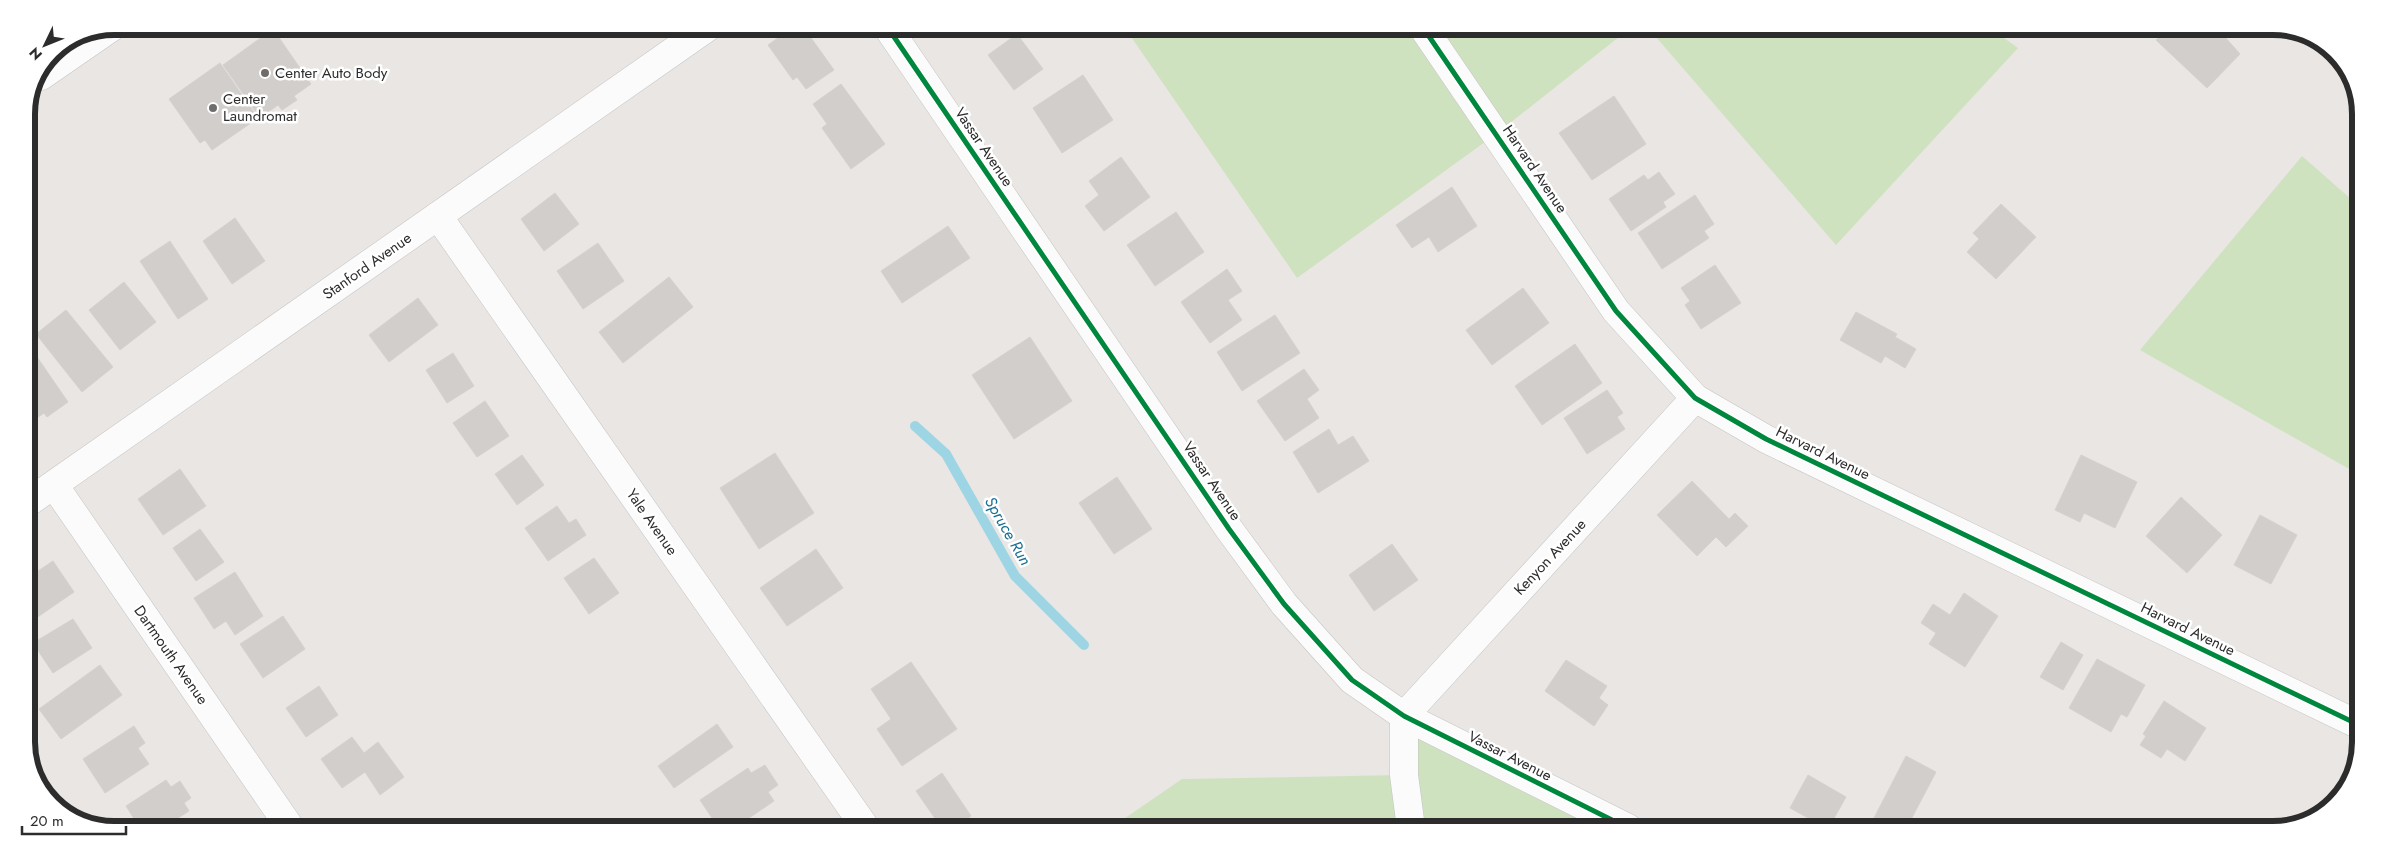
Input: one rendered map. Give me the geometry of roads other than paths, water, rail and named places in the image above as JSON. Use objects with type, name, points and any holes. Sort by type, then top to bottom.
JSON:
[{"type":"street","name":"Stanford Avenue","points":[[35,498],[698,35]]},
{"type":"street","name":"Vassar Avenue","points":[[893,35],[1229,529],[1279,597],[1352,680],[1404,716],[1614,821]]},
{"type":"street","name":"Harvard Avenue","points":[[1428,35],[1616,311],[1695,398],[1766,439],[2352,722]]},
{"type":"street","points":[[47,72],[97,37]]},
{"type":"street","name":"Yale Avenue","points":[[438,216],[861,821]]},
{"type":"street","name":"Kenyon Avenue","points":[[1404,716],[1695,398]]},
{"type":"street","name":"Dartmouth Avenue","points":[[54,485],[286,821]]},
{"type":"street","points":[[1404,716],[1404,775],[1410,821]]},
{"type":"waterway","name":"Spruce Run","points":[[915,426],[946,454],[1015,576],[1084,645]]},
{"type":"place","name":"Center Auto Body","points":[[265,73]]},
{"type":"place","name":"Center Laundromat","points":[[213,108]]}]
